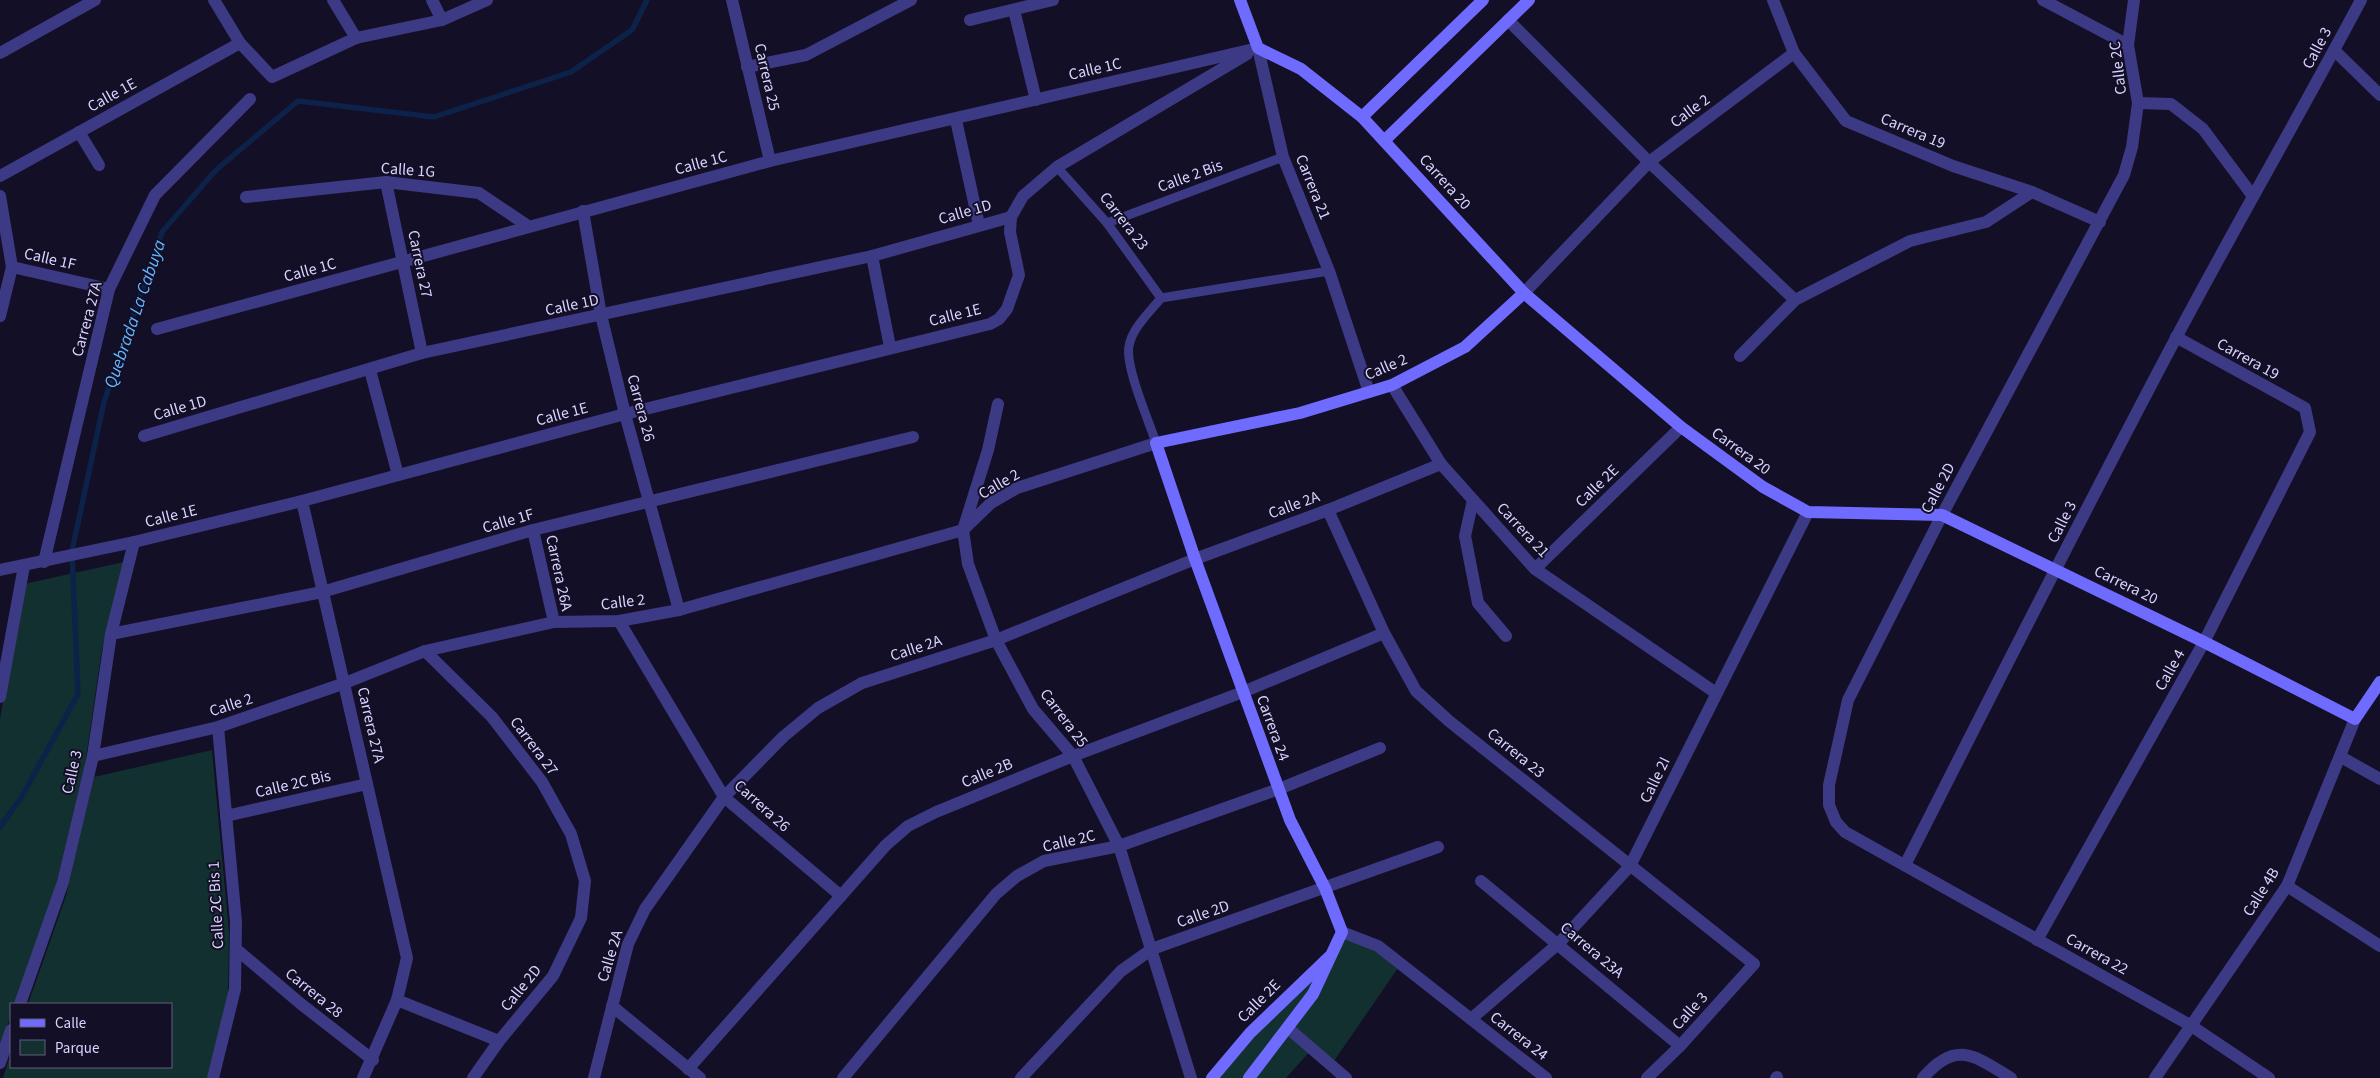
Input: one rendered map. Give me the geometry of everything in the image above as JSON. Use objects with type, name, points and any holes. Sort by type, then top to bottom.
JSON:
[{"type":"street","points":[[0,53],[95,0]]},
{"type":"street","points":[[214,0],[240,43],[272,77],[356,38],[442,20],[487,0]]},
{"type":"street","points":[[333,0],[356,38]]},
{"type":"street","points":[[432,0],[442,20]]},
{"type":"street","name":"Carrera 25","points":[[732,0],[770,161]]},
{"type":"street","points":[[970,20],[1053,0]]},
{"type":"street","points":[[1011,217],[1023,196],[1057,167],[1258,48],[1240,0]]},
{"type":"street","points":[[1362,117],[1483,0]]},
{"type":"street","points":[[1385,140],[1529,0]]},
{"type":"street","name":"Carrera 19","points":[[1772,0],[1794,53],[1846,121],[1953,166],[2032,192],[2100,222]]},
{"type":"street","points":[[2043,0],[2128,44]]},
{"type":"street","name":"Calle 2C","points":[[2134,0],[2128,44],[2138,103]]},
{"type":"street","name":"Calle 3","points":[[1905,865],[2176,338],[2252,195],[2301,112],[2361,0]]},
{"type":"street","points":[[747,67],[806,55],[911,1]]},
{"type":"street","points":[[1014,10],[1036,100]]},
{"type":"street","points":[[1508,20],[1649,162],[1795,300]]},
{"type":"street","name":"Calle 1E","points":[[0,176],[240,43]]},
{"type":"street","name":"Calle 1C","points":[[157,329],[770,161],[956,120],[1258,48]]},
{"type":"street","name":"Carrera 20","points":[[1258,48],[1301,69],[1362,117],[1524,293],[1681,427],[1763,488],[1808,512],[1942,515],[2204,642],[2355,719]]},
{"type":"street","name":"Carrera 21","points":[[1258,48],[1283,158],[1329,270],[1369,392]]},
{"type":"street","points":[[2334,50],[2380,95]]},
{"type":"street","name":"Calle 2","points":[[93,756],[218,727],[344,683],[425,651],[554,622],[619,621],[679,610],[963,530],[991,503],[1017,488],[1156,443],[1300,413],[1392,385],[1465,347],[1524,293],[1649,162],[1794,53]]},
{"type":"street","name":"Carrera 27A","points":[[44,562],[110,289],[155,195],[250,99]]},
{"type":"street","points":[[2138,103],[2171,104],[2203,129],[2252,195]]},
{"type":"street","name":"Calle 2D","points":[[1905,865],[1846,832],[1836,822],[1829,805],[1829,785],[1848,700],[1942,515],[2124,175],[2132,147],[2138,103]]},
{"type":"street","points":[[956,120],[979,225]]},
{"type":"street","points":[[79,132],[99,165]]},
{"type":"street","name":"Calle 1G","points":[[246,197],[386,182],[479,193],[528,226]]},
{"type":"street","name":"Carrera 27","points":[[386,182],[422,353]]},
{"type":"street","points":[[1740,356],[1795,300],[1910,242],[1986,222],[2032,192]]},
{"type":"street","points":[[0,196],[12,267],[0,316]]},
{"type":"street","name":"Carrera 26","points":[[583,211],[601,315],[625,414],[679,610]]},
{"type":"street","name":"Calle 1E","points":[[0,570],[134,542],[302,501],[625,414],[890,347],[990,324],[999,319],[1006,310],[1019,275],[1010,232],[1011,217]]},
{"type":"street","name":"Calle 1D","points":[[144,436],[422,353],[872,256],[1011,217]]},
{"type":"street","points":[[872,256],[890,347]]},
{"type":"street","name":"Calle 1F","points":[[12,267],[110,289]]},
{"type":"street","name":"Carrera 19","points":[[2176,338],[2305,408]]},
{"type":"street","points":[[370,370],[398,475]]},
{"type":"street","name":"Carrera 21","points":[[1392,385],[1441,464],[1535,569],[1716,693]]},
{"type":"street","name":"Carrera 25","points":[[998,404],[988,450],[963,530],[968,564],[996,640],[1033,709],[1073,756],[1119,846],[1191,1078]]},
{"type":"street","name":"Calle 4","points":[[2037,940],[2204,642],[2310,432],[2305,408]]},
{"type":"street","name":"Calle 2E","points":[[1535,569],[1681,427]]},
{"type":"street","name":"Calle 1F","points":[[111,634],[322,592],[533,530],[913,438]]},
{"type":"street","name":"Carrera 24","points":[[1156,443],[1195,559],[1290,820],[1325,888],[1342,932],[1378,946],[1472,1019],[1537,1075]]},
{"type":"street","name":"Calle 2A","points":[[594,1078],[628,944],[645,909],[724,798],[783,737],[818,708],[862,682],[996,640],[1195,559],[1328,510],[1441,464]]},
{"type":"street","points":[[1472,500],[1465,536],[1478,604],[1506,636]]},
{"type":"street","name":"Carrera 27A","points":[[302,501],[407,958],[397,1000]]},
{"type":"street","name":"Carrera 23","points":[[1328,510],[1384,633],[1416,692],[1449,721],[1754,964]]},
{"type":"street","name":"Calle 2I","points":[[1472,1019],[1559,943],[1630,866],[1808,512]]},
{"type":"street","name":"Carrera 26A","points":[[533,530],[554,622]]},
{"type":"street","name":"Calle 3","points":[[20,1003],[63,882],[93,756],[111,634],[134,542]]},
{"type":"street","points":[[0,697],[24,566]]},
{"type":"street","name":"Carrera 26","points":[[619,621],[724,798],[841,896]]},
{"type":"street","name":"Calle 2B","points":[[688,1069],[886,845],[908,826],[936,812],[1073,756],[1243,692],[1384,633]]},
{"type":"street","name":"Carrera 27","points":[[425,651],[492,717],[542,782],[571,834],[585,881]]},
{"type":"street","name":"Calle 4B","points":[[2155,1078],[2190,1024],[2287,886],[2355,719],[2380,682]]},
{"type":"street","name":"Calle 2C Bis 1","points":[[213,1078],[235,989],[236,949],[236,922],[218,727]]},
{"type":"street","name":"Calle 2C","points":[[843,1078],[1003,888],[1017,876],[1044,862],[1119,846],[1279,790],[1380,748]]},
{"type":"street","points":[[2341,757],[2380,779]]},
{"type":"street","name":"Calle 2C Bis","points":[[226,816],[367,784]]},
{"type":"street","name":"Calle 2D","points":[[1021,1078],[1121,970],[1152,949],[1438,847]]},
{"type":"street","name":"Carrera 22","points":[[1905,865],[2190,1024],[2269,1078]]},
{"type":"street","name":"Calle 2D","points":[[473,1078],[498,1041],[553,976],[580,918],[585,881]]},
{"type":"street","name":"Carrera 23A","points":[[1482,881],[1559,943],[1680,1046]]},
{"type":"street","points":[[2287,886],[2380,946]]},
{"type":"street","name":"Calle 2E","points":[[1250,1078],[1289,1029],[1313,994],[1342,932]]},
{"type":"street","name":"Carrera 28","points":[[236,949],[301,1004],[372,1060]]},
{"type":"street","name":"Calle 2E","points":[[1212,1078],[1250,1033],[1334,952]]},
{"type":"street","name":"Calle 3","points":[[1647,1078],[1680,1046],[1754,964]]},
{"type":"street","points":[[363,1078],[397,1000],[498,1041]]},
{"type":"street","points":[[612,1006],[700,1078]]},
{"type":"street","points":[[1289,1029],[1346,1078]]},
{"type":"street","points":[[0,1063],[10,1033]]},
{"type":"street","points":[[1923,1078],[1944,1057],[1958,1055],[1975,1056],[2011,1078]]},
{"type":"lane","name":"Calle 2 Bis","points":[[1107,223],[1283,158]]},
{"type":"lane","name":"Carrera 23","points":[[1057,167],[1107,223],[1162,298]]},
{"type":"lane","points":[[1162,298],[1329,270]]},
{"type":"lane","name":"Carrera 24","points":[[1156,443],[1130,366],[1129,346],[1134,331],[1162,298]]},
{"type":"green space","points":[[124,562],[102,649],[85,765],[56,885],[15,1003],[10,1003],[10,1018],[0,1048],[0,719],[24,584]]},
{"type":"green space","points":[[212,750],[229,933],[228,997],[207,1078],[3,1078],[10,1056],[10,1068],[172,1068],[172,1003],[28,1003],[66,896],[94,777]]},
{"type":"green space","points":[[1342,933],[1400,965],[1332,1064],[1313,1048],[1286,1078],[1212,1078],[1302,983]]},
{"type":"waterway","name":"Quebrada La Cabuya","points":[[0,827],[21,798],[78,694],[72,551],[104,402],[162,232],[216,170],[298,101],[434,117],[571,72],[632,30],[647,0]]}]
